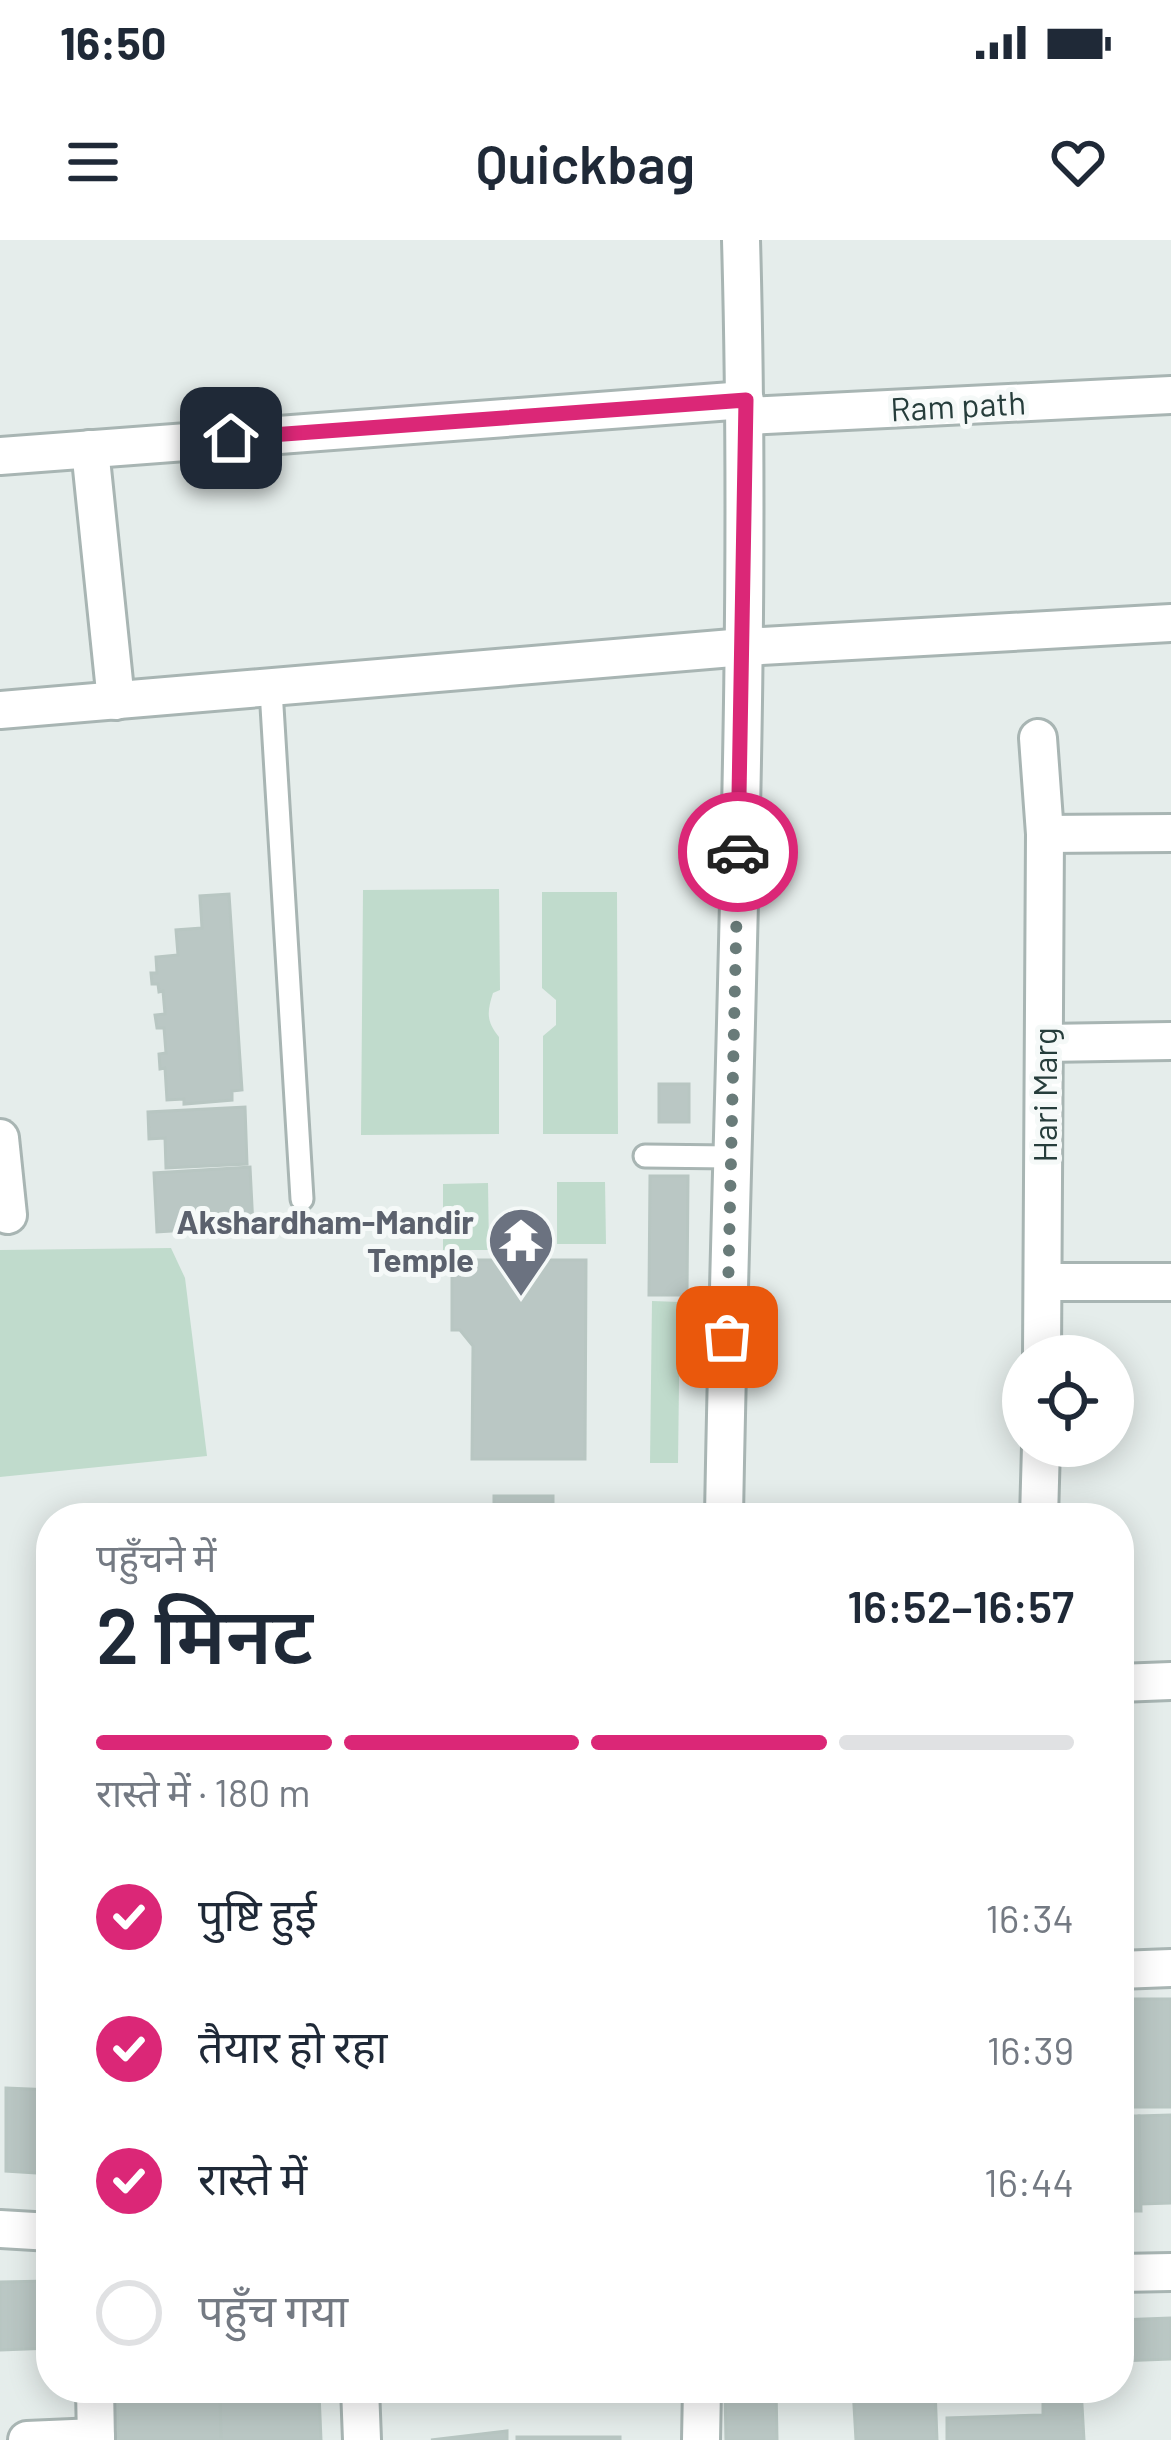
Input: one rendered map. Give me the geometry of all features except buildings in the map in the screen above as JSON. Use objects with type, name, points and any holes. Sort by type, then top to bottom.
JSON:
[{"type":"street","points":[[724,1503],[744,647],[746,408],[741,240]]},
{"type":"street","name":"Ram path","points":[[0,455],[746,408],[1171,395]]},
{"type":"street","points":[[90,449],[116,701]]},
{"type":"street","points":[[0,710],[744,647],[1171,623]]},
{"type":"street","name":"Hari Marg","points":[[1038,738],[1045,834],[1042,1335]]},
{"type":"street","points":[[1045,834],[1171,832]]},
{"type":"street","points":[[1043,1042],[1171,1041]]},
{"type":"street","points":[[0,1138],[8,1215]]},
{"type":"street","points":[[1043,1282],[1171,1282]]},
{"type":"street","points":[[1040,1503],[1041,1467]]},
{"type":"street","points":[[1134,1682],[1171,1681]]},
{"type":"street","points":[[1134,1970],[1171,1969]]},
{"type":"street","points":[[0,2229],[36,2231]]},
{"type":"street","points":[[1134,2273],[1171,2272]]},
{"type":"street","points":[[26,2440],[96,2439],[95,2403]]},
{"type":"street","points":[[361,2403],[362,2440]]},
{"type":"street","points":[[701,2440],[702,2403]]},
{"type":"lane","points":[[271,690],[302,1199]]},
{"type":"lane","points":[[645,1156],[730,1157]]},
{"type":"green space","points":[[499,889],[500,990],[493,993],[489,1011],[499,1037],[499,1134],[361,1135],[363,890]]},
{"type":"green space","points":[[542,892],[617,892],[618,1134],[543,1134],[543,1036],[556,1025],[556,1000],[542,988]]},
{"type":"green space","points":[[557,1182],[605,1182],[606,1244],[557,1244]]},
{"type":"green space","points":[[488,1183],[489,1250],[443,1250],[443,1184]]},
{"type":"green space","points":[[171,1248],[185,1278],[207,1456],[0,1477],[0,1250]]},
{"type":"green space","points":[[652,1301],[680,1302],[678,1463],[650,1463]]},
{"type":"way so far","points":[[727,1337],[738,852]]},
{"type":"place","name":"Akshardham-Mandir Temple","points":[[521,1299]]},
{"type":"route","points":[[231,438],[746,400],[738,852]]}]
